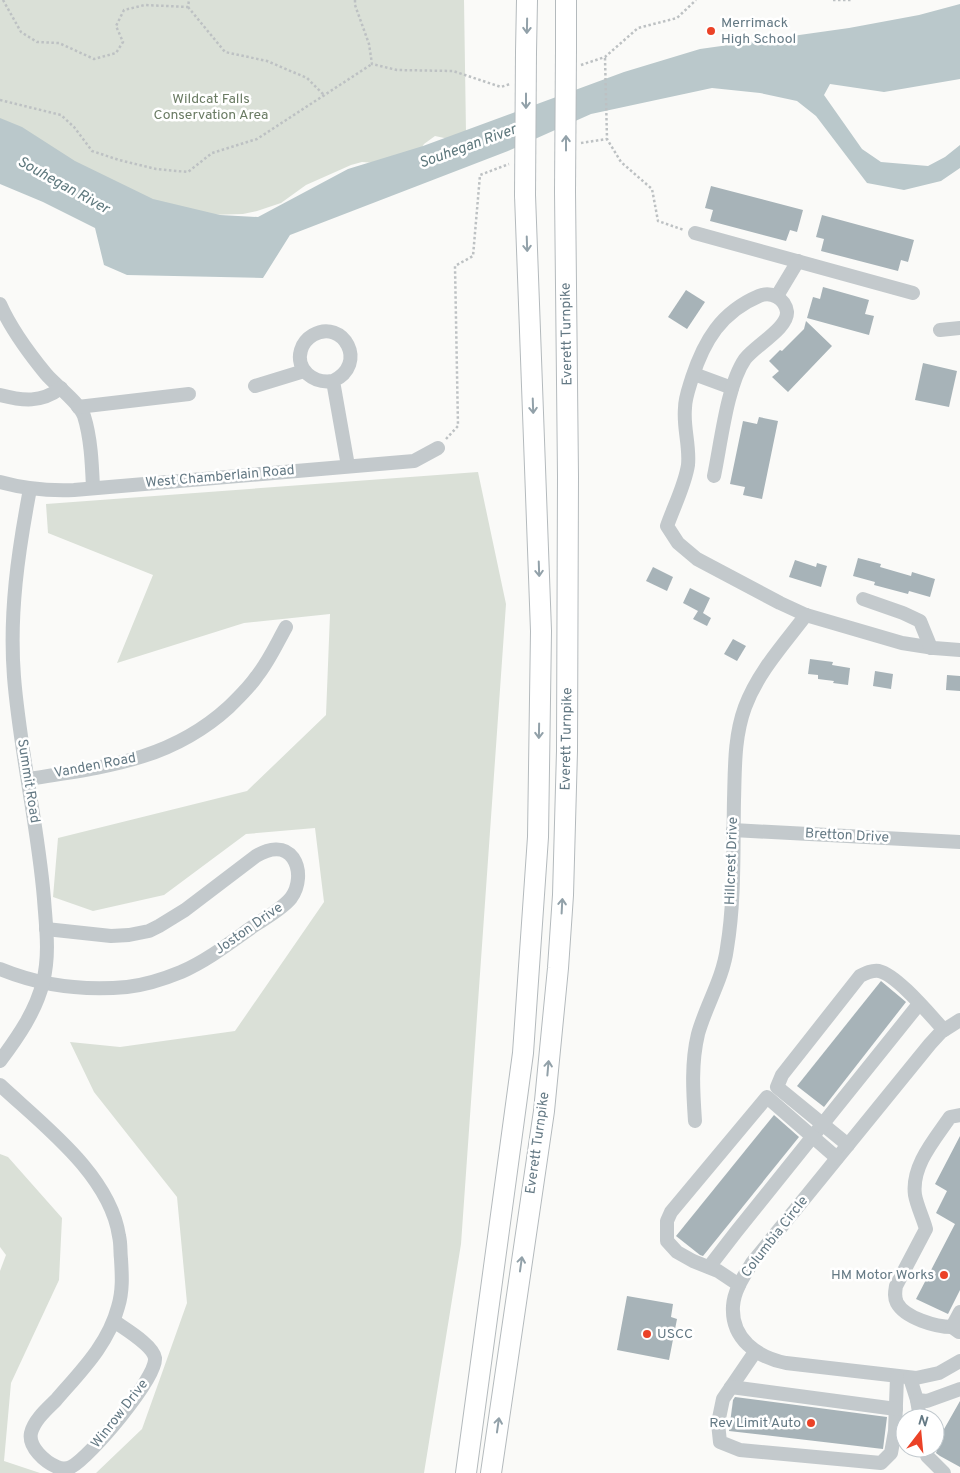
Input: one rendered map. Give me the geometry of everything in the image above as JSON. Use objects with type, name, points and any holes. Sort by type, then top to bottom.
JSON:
[{"type":"highway","name":"Everett Turnpike","points":[[466,1473],[523,1053],[538,837],[541,631],[525,195],[527,0]]},
{"type":"highway","name":"Everett Turnpike","points":[[491,1473],[544,1111],[563,895],[567,731],[568,476],[565,191],[571,58],[566,0]]},
{"type":"street","points":[[695,233],[913,293]]},
{"type":"street","points":[[777,296],[798,261]]},
{"type":"street","points":[[714,476],[732,388],[737,373],[749,354],[785,322],[786,309],[784,303],[777,296],[768,294],[758,296],[739,306],[722,319],[709,337],[694,374],[685,408],[688,452],[687,471],[667,526],[678,543],[697,559],[806,616],[902,643],[960,650]]},
{"type":"street","points":[[0,304],[10,326],[46,374],[84,414],[93,488]]},
{"type":"street","points":[[940,330],[960,328]]},
{"type":"street","points":[[328,331],[336,334],[344,339],[349,346],[351,354],[347,371],[341,378],[333,381],[317,381],[304,371],[301,364],[302,348],[306,341],[319,332],[328,331]]},
{"type":"street","points":[[255,386],[304,371]]},
{"type":"street","points":[[694,374],[732,388]]},
{"type":"street","points":[[333,381],[348,466]]},
{"type":"street","points":[[0,396],[35,400],[49,397],[61,388]]},
{"type":"street","points":[[78,407],[189,394]]},
{"type":"street","name":"West Chamberlain Road","points":[[0,482],[30,489],[52,491],[93,488],[414,461],[438,448]]},
{"type":"street","name":"Summit Road","points":[[0,1061],[29,1017],[43,983],[48,948],[41,862],[17,708],[12,637],[18,563],[30,489]]},
{"type":"street","points":[[863,599],[920,621],[931,648]]},
{"type":"street","name":"Hillcrest Drive","points":[[695,1121],[692,1081],[696,1045],[699,1032],[720,979],[728,949],[736,747],[741,719],[758,680],[806,616]]},
{"type":"street","name":"Vanden Road","points":[[28,779],[126,762],[166,749],[183,740],[218,717],[246,690],[268,660],[286,627]]},
{"type":"street","name":"Bretton Drive","points":[[733,830],[960,842]]},
{"type":"street","name":"Joston Drive","points":[[43,983],[101,988],[127,987],[152,982],[181,972],[224,947],[286,903],[296,888],[298,870],[290,854],[278,849],[271,849],[256,856],[177,916],[149,930],[129,935],[111,936],[46,929]]},
{"type":"street","points":[[0,969],[43,983]]},
{"type":"street","points":[[739,1285],[718,1271],[677,1252],[667,1241],[667,1221],[671,1212],[777,1086],[782,1075],[860,976],[877,970],[885,973],[898,982],[944,1030]]},
{"type":"street","points":[[709,1267],[919,1004]]},
{"type":"street","name":"Columbia Circle","points":[[960,1020],[944,1030],[930,1044],[752,1263],[739,1285],[733,1305],[734,1320],[739,1333],[755,1352],[770,1360],[786,1364],[904,1378],[929,1376],[960,1362]]},
{"type":"street","name":"Winrow Drive","points":[[0,1085],[74,1154],[91,1173],[104,1194],[119,1235],[122,1282],[114,1321],[102,1345],[38,1420],[31,1433],[33,1447],[47,1462],[59,1468],[65,1469],[80,1462],[104,1438],[153,1368],[155,1359],[152,1350],[114,1321]]},
{"type":"street","points":[[777,1086],[848,1145]]},
{"type":"street","points":[[767,1097],[837,1158]]},
{"type":"street","points":[[960,1114],[950,1117],[921,1161],[915,1194],[926,1229],[896,1286],[895,1295],[898,1304],[926,1323],[956,1329],[960,1312]]},
{"type":"street","points":[[755,1352],[723,1399],[718,1423],[720,1442],[740,1450],[881,1463],[891,1453],[895,1418]]},
{"type":"street","points":[[904,1378],[917,1400],[918,1408]]},
{"type":"street","points":[[896,1408],[904,1378]]},
{"type":"street","points":[[731,1387],[895,1409]]},
{"type":"street","points":[[917,1400],[927,1401],[960,1389]]},
{"type":"street","points":[[930,1458],[944,1473]]},
{"type":"path","points":[[3,0],[21,32],[37,42],[59,43],[94,58],[116,53],[123,42],[116,26],[124,10],[145,5],[188,7]]},
{"type":"path","points":[[189,0],[188,7],[225,52],[267,61],[307,78],[325,96]]},
{"type":"path","points":[[355,0],[355,6],[369,44],[372,64]]},
{"type":"path","points":[[571,58],[605,58],[638,28],[677,18],[696,0]]},
{"type":"path","points":[[833,0],[852,0]]},
{"type":"path","points":[[605,58],[607,139],[621,162],[652,189],[658,221],[695,233]]},
{"type":"path","points":[[0,100],[61,115],[74,127],[92,151],[156,169],[188,172],[212,153],[257,139],[372,64],[397,70],[453,71],[502,87],[511,84]]},
{"type":"path","points":[[574,144],[607,139]]},
{"type":"path","points":[[438,448],[458,426],[454,266],[473,256],[480,175],[515,162]]},
{"type":"green space","name":"Wildcat Falls Conservation Area","points":[[0,0],[464,0],[466,133],[449,139],[435,136],[424,144],[419,152],[376,163],[362,162],[351,165],[306,185],[281,203],[257,211],[243,214],[208,215],[156,206],[0,129]]},
{"type":"green space","points":[[478,472],[506,604],[461,1244],[424,1473],[96,1473],[142,1429],[187,1303],[177,1197],[94,1092],[70,1042],[120,1047],[235,1031],[324,902],[315,828],[246,834],[164,895],[93,911],[53,897],[58,838],[247,791],[326,715],[330,614],[244,623],[117,663],[153,575],[48,533],[46,504]]},
{"type":"green space","points":[[0,1154],[8,1157],[62,1218],[59,1280],[11,1383],[4,1461],[40,1473],[0,1473],[0,1271],[6,1255],[0,1247]]},
{"type":"water","name":"Souhegan River","points":[[960,4],[960,79],[884,92],[830,84],[824,95],[862,149],[881,162],[928,166],[945,157],[960,145],[960,168],[941,181],[904,190],[867,183],[816,116],[797,101],[760,93],[712,88],[591,114],[508,151],[290,235],[263,278],[127,275],[104,265],[95,228],[43,202],[0,184],[0,118],[22,127],[75,161],[153,199],[220,215],[258,217],[348,169],[423,146],[624,72],[700,49],[849,28],[919,15]]},
{"type":"building","points":[[711,186],[803,210],[797,232],[790,230],[786,241],[710,221],[713,210],[705,208]]},
{"type":"building","points":[[822,215],[914,240],[908,262],[901,260],[898,271],[821,251],[824,239],[816,237]]},
{"type":"building","points":[[823,287],[869,300],[865,314],[874,316],[869,335],[807,318],[813,297],[820,299]]},
{"type":"building","points":[[686,290],[705,302],[687,329],[668,317]]},
{"type":"building","points":[[806,321],[832,346],[788,392],[772,377],[779,371],[769,361],[804,329]]},
{"type":"building","points":[[923,363],[957,371],[949,407],[915,400]]},
{"type":"building","points":[[759,417],[778,421],[762,499],[743,495],[745,487],[730,484],[743,421],[757,424]]},
{"type":"building","points":[[858,558],[881,564],[880,567],[911,576],[912,572],[935,579],[930,597],[909,591],[908,594],[874,585],[875,582],[853,576]]},
{"type":"building","points":[[795,560],[816,567],[817,563],[827,566],[821,587],[789,577]]},
{"type":"building","points":[[653,567],[673,577],[667,591],[646,581]]},
{"type":"building","points":[[690,588],[710,598],[703,613],[711,618],[707,626],[693,619],[698,611],[683,603]]},
{"type":"building","points":[[733,639],[746,646],[737,661],[724,654]]},
{"type":"building","points":[[810,659],[833,662],[832,665],[850,668],[848,685],[818,679],[818,675],[808,674]]},
{"type":"building","points":[[875,671],[893,674],[891,689],[873,686]]},
{"type":"building","points":[[947,675],[960,676],[960,691],[946,690]]},
{"type":"building","points":[[881,981],[906,1002],[824,1107],[797,1086]]},
{"type":"building","points":[[774,1115],[799,1137],[703,1256],[700,1255],[676,1236]]},
{"type":"building","points":[[960,1136],[960,1290],[948,1314],[916,1299],[955,1224],[936,1213],[947,1191],[935,1184]]},
{"type":"building","name":"USCC","points":[[627,1296],[673,1304],[671,1317],[677,1319],[669,1360],[617,1350]]},
{"type":"building","name":"Rev Limit Auto","points":[[735,1397],[887,1417],[883,1449],[729,1431]]},
{"type":"building","points":[[960,1401],[960,1467],[944,1458],[945,1427]]},
{"type":"place","name":"Merrimack High School","points":[[711,31]]},
{"type":"place","name":"HM Motor Works","points":[[944,1275]]},
{"type":"place","name":"USCC","points":[[647,1334]]},
{"type":"place","name":"Rev Limit Auto","points":[[811,1423]]}]
